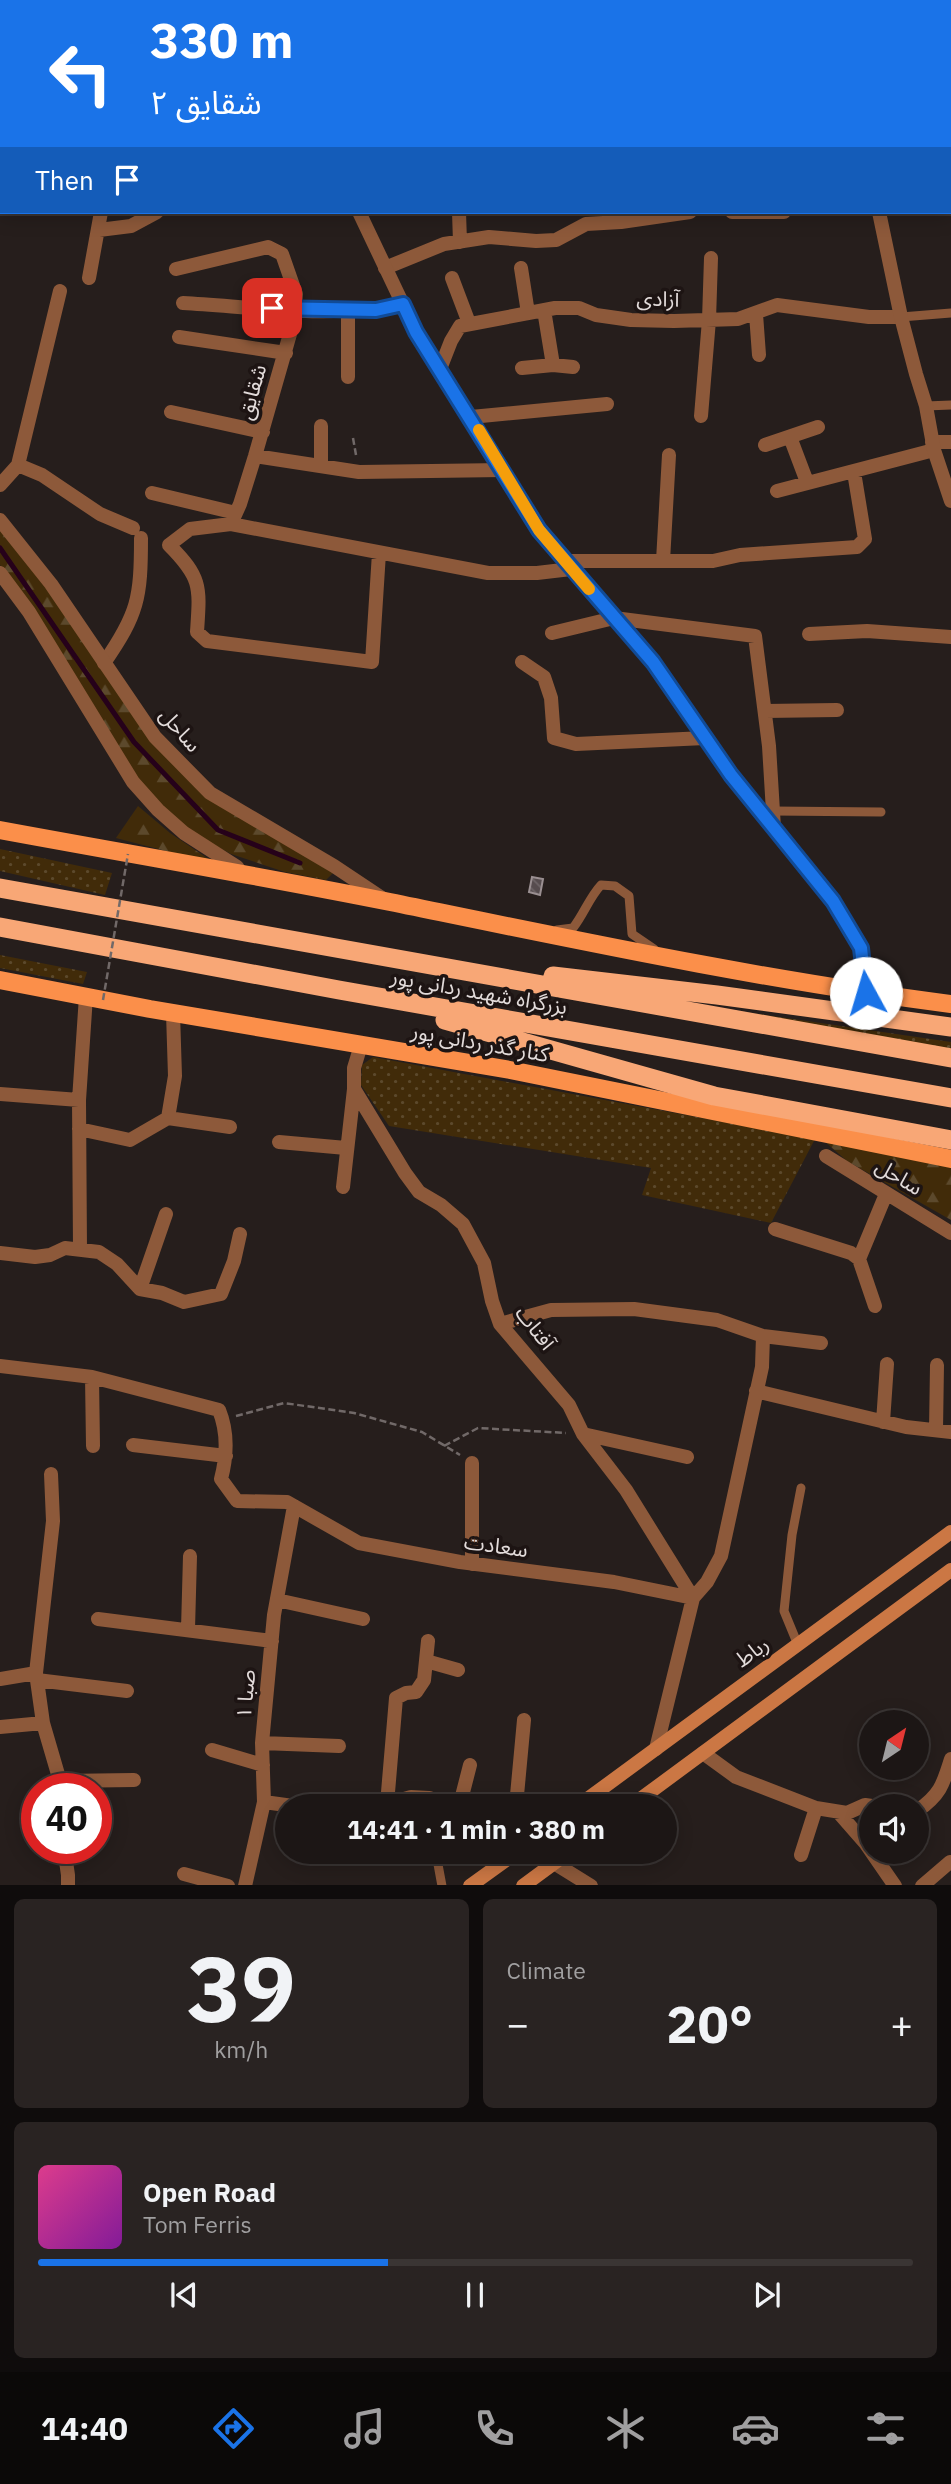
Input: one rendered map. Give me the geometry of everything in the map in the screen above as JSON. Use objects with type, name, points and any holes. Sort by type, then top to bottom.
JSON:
[{"type":"highway","name":"بزرگراه شهید ردانی پور","points":[[0,888],[951,1058]]},
{"type":"highway","name":"بزرگراه شهید ردانی پور","points":[[0,927],[951,1098]]},
{"type":"highway","points":[[352,953],[717,995],[951,1027]]},
{"type":"highway","points":[[339,990],[714,1096],[951,1140]]},
{"type":"main road","points":[[0,830],[389,902],[678,960],[866,993],[951,1004]]},
{"type":"main road","name":"کنار گذر ردانی پور","points":[[0,980],[173,1013],[510,1070],[951,1159]]},
{"type":"main road","name":"رباط","points":[[594,1794],[951,1532]]},
{"type":"main road","points":[[647,1794],[951,1570]]},
{"type":"main road","points":[[470,1885],[496,1864]]},
{"type":"main road","points":[[523,1885],[552,1864]]},
{"type":"street","points":[[89,278],[102,214]]},
{"type":"street","points":[[99,230],[131,226],[153,214]]},
{"type":"street","points":[[360,214],[416,332],[539,530],[653,662],[731,775],[833,901],[861,948],[866,993]]},
{"type":"street","points":[[459,214],[460,242]]},
{"type":"street","points":[[385,268],[444,244],[489,237],[556,240],[586,224],[676,214]]},
{"type":"street","points":[[879,214],[901,317],[926,406],[933,446],[951,501]]},
{"type":"street","name":"شقایق","points":[[176,268],[268,247],[282,254],[296,294],[286,352],[234,519]]},
{"type":"street","points":[[701,416],[711,258]]},
{"type":"street","points":[[522,268],[527,313]]},
{"type":"street","points":[[440,369],[460,326],[469,323],[452,278]]},
{"type":"street","points":[[0,485],[18,465],[60,291]]},
{"type":"street","points":[[183,303],[295,310],[376,310],[403,304]]},
{"type":"street","name":"آزادی","points":[[469,323],[544,310],[579,308],[631,320],[738,319],[777,306],[869,317],[901,317]]},
{"type":"street","points":[[348,310],[348,377]]},
{"type":"street","points":[[544,310],[553,365]]},
{"type":"street","points":[[756,314],[760,355]]},
{"type":"street","points":[[179,337],[286,352]]},
{"type":"street","points":[[522,368],[553,365],[573,367]]},
{"type":"street","points":[[471,417],[607,404]]},
{"type":"street","points":[[171,412],[262,432]]},
{"type":"street","points":[[321,426],[321,466]]},
{"type":"street","points":[[765,445],[818,427]]},
{"type":"street","points":[[790,437],[807,482]]},
{"type":"street","points":[[777,491],[854,472],[951,442]]},
{"type":"street","points":[[663,561],[668,455]]},
{"type":"street","points":[[255,456],[359,472],[503,470]]},
{"type":"street","points":[[18,465],[43,475],[100,514],[137,533],[141,584],[136,607],[125,633],[104,663]]},
{"type":"street","points":[[152,493],[234,519],[379,553],[488,573],[537,573],[568,565],[713,561],[740,555],[857,547],[864,539],[854,472]]},
{"type":"street","points":[[234,519],[190,529],[169,545],[188,564],[200,591],[197,632],[206,641],[373,662],[379,553]]},
{"type":"street","name":"ساحل","points":[[0,520],[51,584],[155,737],[210,793],[334,866],[389,902]]},
{"type":"street","points":[[0,573],[29,612],[133,782],[158,810],[184,833],[237,867],[243,876]]},
{"type":"street","points":[[552,633],[614,618],[755,636],[765,711],[774,828]]},
{"type":"street","points":[[809,634],[867,631],[951,637]]},
{"type":"street","points":[[522,662],[544,677],[551,698],[554,738],[576,744],[705,738]]},
{"type":"street","points":[[765,711],[838,710]]},
{"type":"street","points":[[80,1249],[79,1100],[95,998]]},
{"type":"street","points":[[168,1118],[175,1076],[173,1013]]},
{"type":"street","points":[[343,1187],[354,1068],[361,1045]]},
{"type":"street","name":"آفتاب","points":[[354,1089],[419,1192],[441,1205],[463,1224],[484,1263],[500,1324],[569,1405],[583,1434],[626,1490],[693,1598]]},
{"type":"street","points":[[0,1094],[79,1100]]},
{"type":"street","points":[[79,1129],[130,1140],[168,1118],[230,1127]]},
{"type":"street","points":[[279,1142],[346,1148]]},
{"type":"street","name":"ساحل","points":[[826,1156],[951,1233]]},
{"type":"street","points":[[859,1259],[886,1194]]},
{"type":"street","points":[[140,1289],[166,1214]]},
{"type":"street","points":[[775,1229],[850,1253],[859,1259],[875,1307]]},
{"type":"street","points":[[0,1253],[34,1257],[50,1255],[65,1248],[99,1252],[117,1264],[140,1289],[162,1293],[184,1302],[221,1294],[234,1261],[240,1234]]},
{"type":"street","points":[[500,1324],[551,1310],[635,1309],[717,1320],[763,1336],[821,1343]]},
{"type":"street","points":[[656,1749],[693,1598],[707,1582],[721,1556],[762,1367],[763,1336]]},
{"type":"street","points":[[883,1422],[887,1364]]},
{"type":"street","points":[[936,1430],[937,1365]]},
{"type":"street","points":[[0,1366],[92,1377],[219,1410],[223,1420]]},
{"type":"street","points":[[92,1377],[93,1446]]},
{"type":"street","points":[[756,1391],[883,1422],[951,1432]]},
{"type":"street","name":"سعادت","points":[[223,1420],[226,1456],[221,1479],[237,1501],[286,1502],[359,1543],[472,1564],[614,1583],[693,1598]]},
{"type":"street","points":[[583,1434],[687,1457]]},
{"type":"street","points":[[133,1445],[226,1456]]},
{"type":"street","points":[[471,1463],[472,1564]]},
{"type":"street","points":[[51,1474],[53,1521],[36,1677],[43,1723],[58,1773]]},
{"type":"street","name":"صبا ۱","points":[[245,1885],[264,1802],[262,1743],[272,1641],[295,1506]]},
{"type":"street","points":[[188,1629],[190,1556]]},
{"type":"street","points":[[277,1600],[363,1619]]},
{"type":"street","points":[[98,1619],[272,1641]]},
{"type":"street","points":[[388,1794],[396,1698],[416,1692],[424,1681],[428,1641]]},
{"type":"street","points":[[426,1661],[458,1671]]},
{"type":"street","points":[[0,1679],[36,1677],[127,1691]]},
{"type":"street","points":[[517,1794],[524,1720]]},
{"type":"street","points":[[0,1727],[43,1723]]},
{"type":"street","points":[[262,1743],[339,1746]]},
{"type":"street","points":[[212,1750],[263,1765]]},
{"type":"street","points":[[703,1753],[736,1777],[816,1808],[847,1813],[859,1808]]},
{"type":"street","points":[[929,1802],[943,1787],[951,1759]]},
{"type":"street","points":[[463,1794],[470,1765]]},
{"type":"street","points":[[112,1782],[134,1780]]},
{"type":"street","points":[[264,1802],[275,1804]]},
{"type":"street","points":[[801,1855],[816,1808]]},
{"type":"street","points":[[838,1812],[866,1844],[895,1885]]},
{"type":"street","points":[[922,1885],[950,1862]]},
{"type":"street","points":[[66,1864],[68,1885]]},
{"type":"street","points":[[538,1885],[549,1866],[589,1885]]},
{"type":"street","points":[[184,1874],[228,1885]]},
{"type":"lane","points":[[901,317],[951,313]]},
{"type":"lane","points":[[926,406],[951,405]]},
{"type":"lane","points":[[773,811],[881,812]]},
{"type":"lane","points":[[540,933],[573,928],[583,916],[591,896],[601,885],[615,886],[629,896],[632,934],[648,946],[678,960]]},
{"type":"lane","points":[[798,1645],[784,1611],[792,1535],[801,1488]]},
{"type":"lane","points":[[438,1864],[442,1885]]},
{"type":"path","points":[[95,998],[128,854]]},
{"type":"path","points":[[223,1420],[285,1403],[365,1416],[422,1432],[471,1463]]},
{"type":"path","points":[[444,1446],[478,1428],[583,1434]]},
{"type":"green space","points":[[0,526],[197,789],[333,873],[326,880],[285,872],[231,854],[187,830],[142,786],[33,611],[0,565]]},
{"type":"green space","points":[[138,806],[170,833],[216,864],[116,838]]},
{"type":"green space","points":[[0,849],[112,873],[105,895],[0,871]]},
{"type":"green space","points":[[0,955],[87,972],[83,984],[0,968]]},
{"type":"green space","points":[[718,1008],[951,1042],[951,1050]]},
{"type":"green space","points":[[373,1057],[815,1139],[771,1223],[642,1195],[651,1168],[389,1126],[361,1085],[362,1065]]},
{"type":"green space","points":[[823,1140],[951,1167],[951,1220],[847,1161]]},
{"type":"building","points":[[532,877],[543,879],[540,895],[529,892]]},
{"type":"waterway","points":[[0,548],[134,742],[218,830],[300,863]]},
{"type":"slow traffic","points":[[479,430],[539,530],[589,589]]},
{"type":"route","points":[[272,308],[376,310],[403,304],[416,332],[539,530],[653,662],[731,775],[833,901],[861,948],[866,993]]}]
